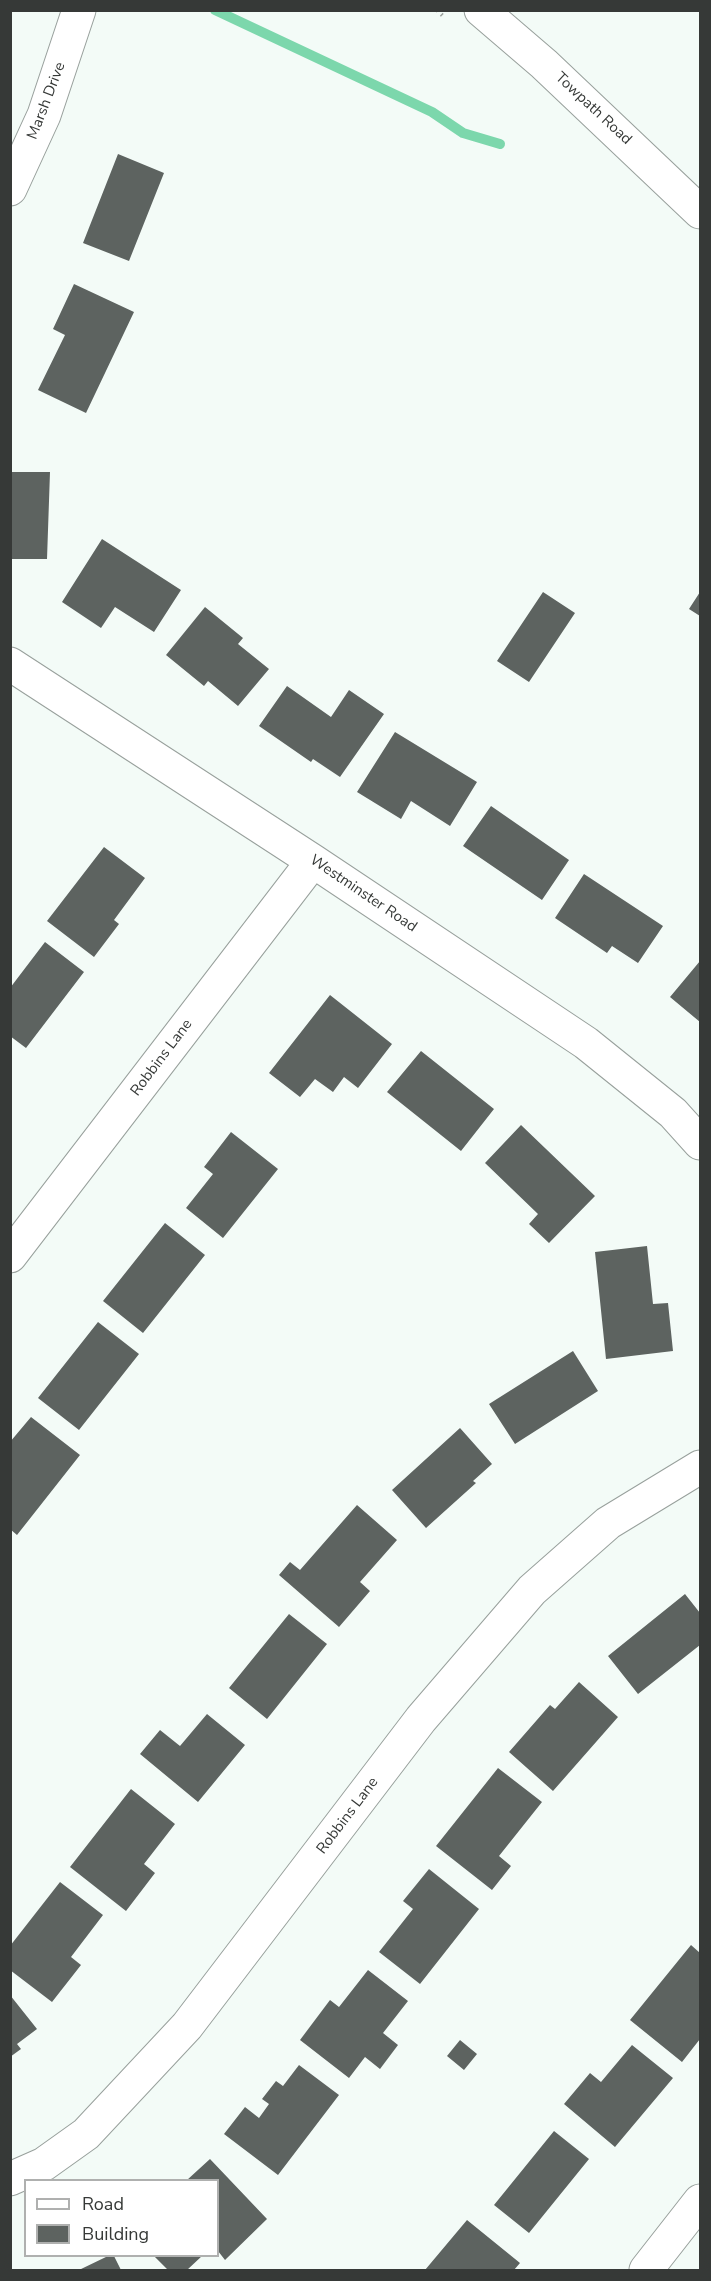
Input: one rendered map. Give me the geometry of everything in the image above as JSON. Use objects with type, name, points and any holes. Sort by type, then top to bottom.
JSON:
[{"type":"street","name":"Marsh Drive","points":[[10,189],[44,116],[80,10]]},
{"type":"street","name":"Towpath Road","points":[[480,10],[544,63],[700,212]]},
{"type":"street","name":"Westminster Road","points":[[10,664],[313,861],[586,1043],[674,1113],[700,1143]]},
{"type":"street","name":"Robbins Lane","points":[[10,1256],[313,861]]},
{"type":"street","name":"Robbins Lane","points":[[10,2179],[44,2164],[86,2134],[187,2026],[421,1719],[532,1590],[608,1523],[700,1467]]},
{"type":"street","points":[[646,2271],[700,2201]]},
{"type":"building","points":[[118,154],[164,173],[129,261],[83,243]]},
{"type":"building","points":[[74,284],[134,312],[86,413],[38,390],[65,335],[53,329]]},
{"type":"building","points":[[10,472],[50,472],[47,559],[10,559]]},
{"type":"building","points":[[102,539],[181,590],[154,632],[115,607],[101,628],[62,602]]},
{"type":"building","points":[[543,592],[575,613],[529,682],[497,661]]},
{"type":"building","points":[[700,592],[700,616],[689,609]]},
{"type":"building","points":[[205,607],[243,638],[238,644],[269,669],[238,706],[208,681],[204,686],[166,655]]},
{"type":"building","points":[[287,686],[331,717],[349,690],[384,714],[340,777],[313,759],[311,762],[259,726]]},
{"type":"building","points":[[395,732],[477,782],[450,826],[411,801],[401,819],[357,792]]},
{"type":"building","points":[[491,806],[569,860],[542,900],[463,846]]},
{"type":"building","points":[[104,847],[145,878],[114,920],[119,924],[94,957],[47,921]]},
{"type":"building","points":[[584,874],[663,926],[638,963],[612,946],[607,953],[555,918]]},
{"type":"building","points":[[45,942],[84,972],[26,1048],[10,1036],[10,988]]},
{"type":"building","points":[[700,961],[700,1022],[670,997]]},
{"type":"building","points":[[330,995],[392,1044],[358,1088],[344,1077],[333,1092],[315,1079],[300,1097],[269,1073]]},
{"type":"building","points":[[421,1051],[494,1109],[461,1151],[387,1092]]},
{"type":"building","points":[[521,1125],[595,1196],[549,1243],[529,1224],[538,1214],[485,1163]]},
{"type":"building","points":[[231,1132],[278,1169],[223,1238],[186,1208],[213,1174],[204,1167]]},
{"type":"building","points":[[165,1223],[205,1255],[143,1333],[103,1301]]},
{"type":"building","points":[[647,1246],[653,1304],[668,1303],[673,1351],[606,1359],[595,1252]]},
{"type":"building","points":[[98,1322],[139,1354],[79,1430],[38,1398]]},
{"type":"building","points":[[573,1351],[598,1391],[515,1444],[489,1404]]},
{"type":"building","points":[[31,1417],[80,1455],[17,1535],[10,1529],[10,1442]]},
{"type":"building","points":[[460,1428],[492,1464],[473,1481],[476,1483],[426,1528],[392,1490]]},
{"type":"building","points":[[357,1505],[397,1540],[360,1582],[370,1591],[339,1627],[279,1575],[290,1562],[300,1570]]},
{"type":"building","points":[[685,1594],[700,1613],[700,1645],[638,1694],[608,1656]]},
{"type":"building","points":[[289,1614],[327,1644],[267,1719],[229,1688]]},
{"type":"building","points":[[579,1682],[618,1717],[553,1791],[509,1752],[550,1705],[555,1709]]},
{"type":"building","points":[[207,1714],[245,1745],[198,1802],[140,1754],[160,1730],[180,1746]]},
{"type":"building","points":[[498,1768],[542,1802],[499,1856],[511,1866],[492,1890],[436,1846]]},
{"type":"building","points":[[131,1789],[175,1824],[144,1864],[155,1873],[126,1911],[70,1867]]},
{"type":"building","points":[[429,1869],[479,1909],[420,1984],[379,1952],[413,1909],[403,1901]]},
{"type":"building","points":[[60,1882],[103,1915],[71,1957],[81,1965],[52,2002],[10,1970],[10,1946]]},
{"type":"building","points":[[691,1945],[700,1953],[700,2039],[682,2062],[630,2020]]},
{"type":"building","points":[[368,1970],[408,2001],[383,2033],[398,2045],[380,2069],[365,2057],[349,2078],[300,2040],[330,2000],[339,2007]]},
{"type":"building","points":[[10,1995],[37,2029],[17,2044],[21,2049],[10,2057]]},
{"type":"building","points":[[460,2040],[477,2054],[464,2070],[447,2056]]},
{"type":"building","points":[[632,2045],[673,2078],[615,2147],[564,2104],[590,2073],[601,2082]]},
{"type":"building","points":[[299,2065],[339,2095],[278,2175],[224,2134],[245,2107],[259,2118],[269,2104],[262,2099],[276,2081],[283,2086]]},
{"type":"building","points":[[554,2131],[589,2159],[529,2233],[494,2205]]},
{"type":"building","points":[[210,2159],[267,2219],[225,2260],[219,2252],[219,2179],[188,2179]]},
{"type":"building","points":[[467,2220],[520,2263],[514,2270],[425,2270]]},
{"type":"building","points":[[106,2257],[114,2257],[121,2270],[79,2270]]},
{"type":"building","points":[[155,2257],[201,2257],[187,2270],[168,2270]]},
{"type":"waterway","points":[[215,10],[432,112],[463,133],[500,144]]}]
